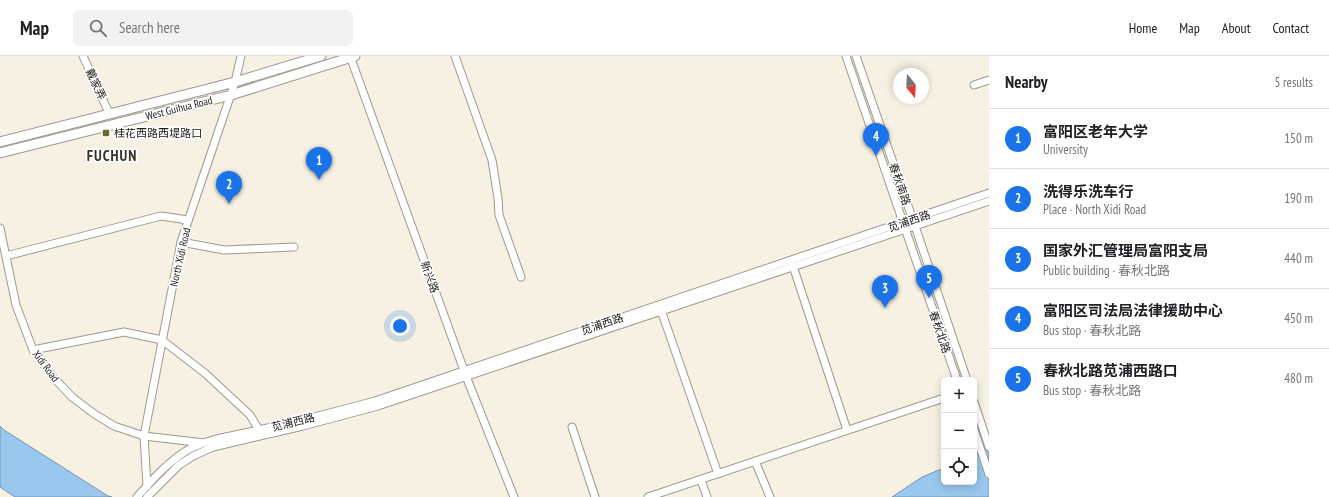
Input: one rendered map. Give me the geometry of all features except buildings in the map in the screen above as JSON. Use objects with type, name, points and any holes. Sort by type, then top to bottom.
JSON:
[{"type":"main road","name":"West Guihua Road","points":[[0,142],[235,82],[321,56]]},
{"type":"main road","name":"West Guihua Road","points":[[0,153],[231,95],[352,57]]},
{"type":"street","name":"戴家弄","points":[[83,56],[109,113]]},
{"type":"street","points":[[235,82],[240,56]]},
{"type":"street","points":[[455,56],[492,160],[499,215],[521,277]]},
{"type":"street","name":"春秋北路","points":[[846,56],[956,377]]},
{"type":"street","name":"春秋南路","points":[[856,56],[914,223],[965,377]]},
{"type":"street","name":"新兴路","points":[[352,57],[465,374],[514,497]]},
{"type":"street","points":[[974,86],[989,80]]},
{"type":"street","name":"North Xidi Road","points":[[144,436],[181,242],[235,82]]},
{"type":"street","name":"苋浦西路","points":[[914,223],[989,193]]},
{"type":"street","name":"苋浦西路","points":[[210,444],[303,426],[378,406],[465,374],[904,226],[989,201]]},
{"type":"street","points":[[6,256],[161,216],[188,220]]},
{"type":"street","name":"苋浦西路","points":[[210,444],[375,401],[465,374],[793,266],[904,226]]},
{"type":"street","name":"Xidi Road","points":[[0,228],[16,305],[33,350],[53,377],[72,397],[93,413],[114,426],[144,436],[210,444]]},
{"type":"street","points":[[181,242],[224,250],[294,247]]},
{"type":"street","points":[[793,266],[847,430]]},
{"type":"street","points":[[661,310],[718,474]]},
{"type":"street","points":[[33,350],[124,332],[162,340],[206,374],[250,415],[259,430]]},
{"type":"street","points":[[648,497],[941,399]]},
{"type":"street","points":[[977,411],[987,439]]},
{"type":"street","points":[[572,427],[596,497]]},
{"type":"street","points":[[144,436],[147,486]]},
{"type":"street","points":[[977,438],[989,474]]},
{"type":"street","points":[[138,496],[174,460],[188,450],[210,444]]},
{"type":"street","points":[[147,497],[179,465],[210,444]]},
{"type":"street","points":[[755,461],[770,497]]},
{"type":"street","points":[[701,480],[707,497]]},
{"type":"water","points":[[0,426],[108,496],[112,497],[15,497],[0,487]]},
{"type":"water","points":[[989,449],[989,497],[892,497],[922,477],[941,469],[941,485],[977,485],[977,455]]},
{"type":"place","name":"桂花西路西堤路口","points":[[106,133]]},
{"type":"place","name":"富阳区司法局法律援助中心","points":[[876,156]]},
{"type":"place","name":"富阳区老年大学","points":[[319,180]]},
{"type":"place","name":"洗得乐洗车行","points":[[229,204]]},
{"type":"place","name":"春秋北路苋浦西路口","points":[[929,298]]},
{"type":"place","name":"国家外汇管理局富阳支局","points":[[885,308]]},
{"type":"district","name":"FUCHUN","points":[[112,155]]}]
